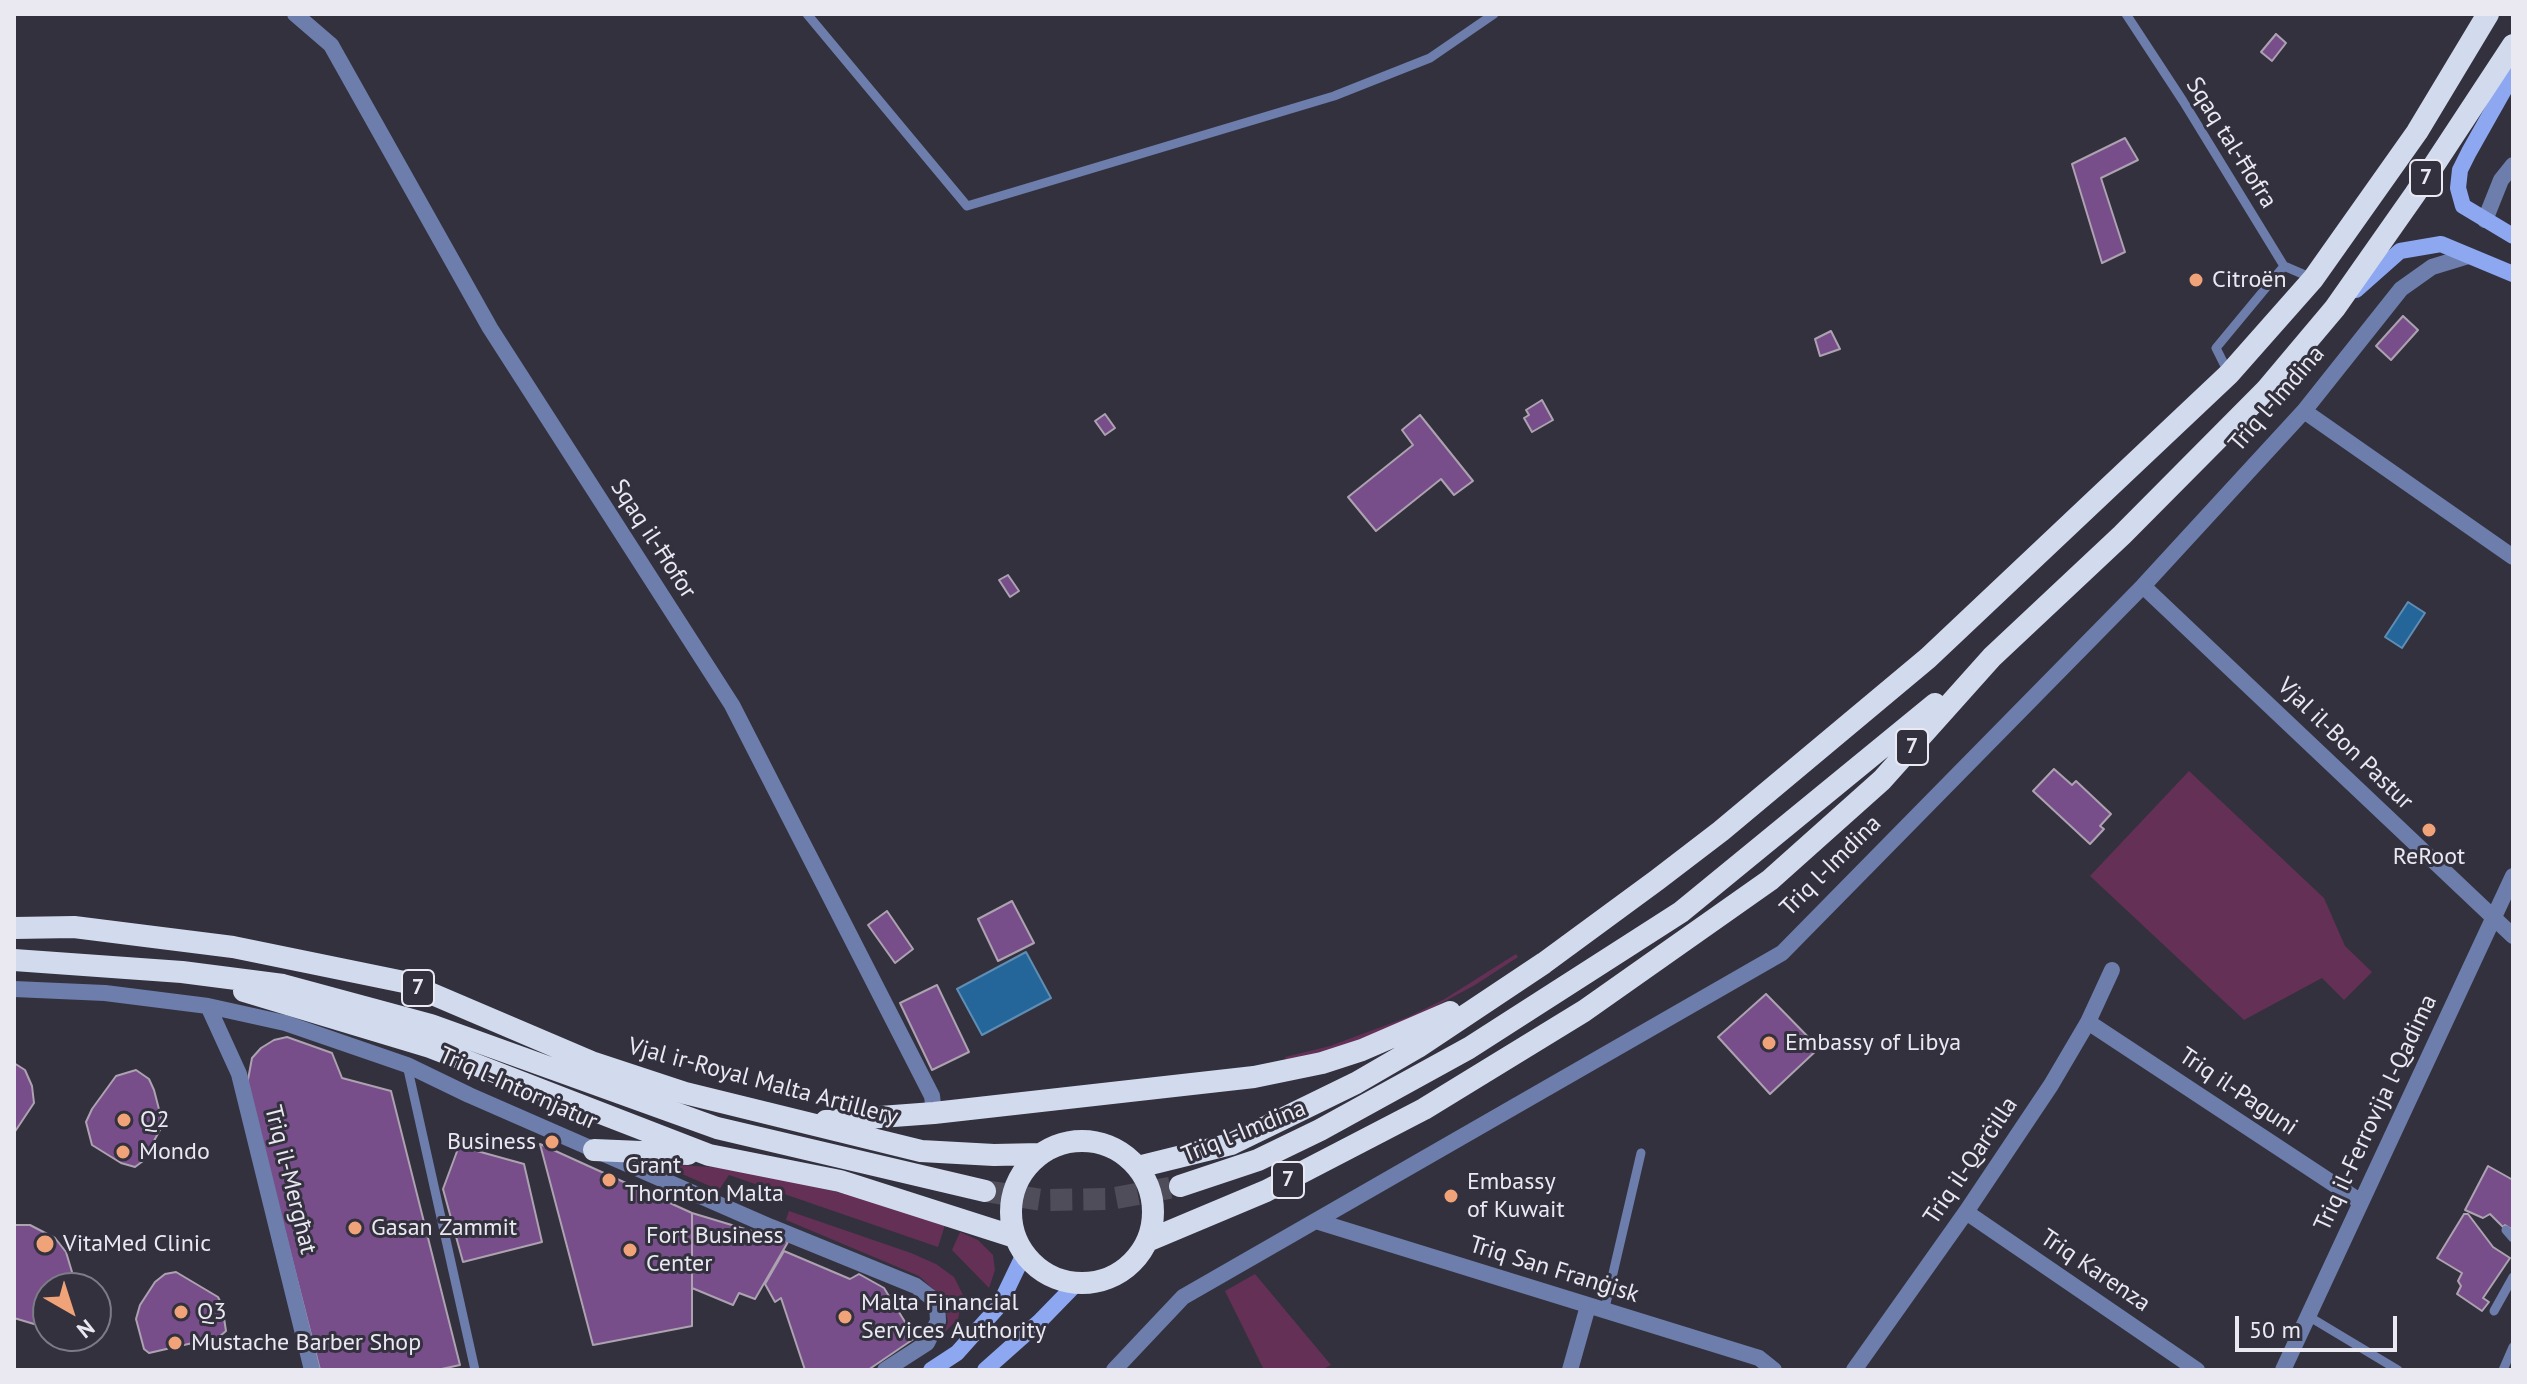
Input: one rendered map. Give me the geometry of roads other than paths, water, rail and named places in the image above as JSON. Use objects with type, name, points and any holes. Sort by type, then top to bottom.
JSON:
[{"type":"highway","name":"Triq l-Imdina","points":[[1138,1167],[1209,1151],[1257,1133],[1356,1083],[1418,1047],[1536,969],[1721,831],[1928,658],[2229,374],[2313,279],[2417,132],[2488,14]]},
{"type":"highway","name":"Triq l-Imdina","points":[[1180,1186],[1258,1160],[1372,1103],[1469,1048],[1681,912],[1992,657],[2122,535],[2266,390],[2335,308],[2513,45]]},
{"type":"highway","name":"Triq l-Imdina","points":[[1077,1283],[1095,1282],[1113,1276],[1128,1266],[1144,1247],[1266,1191],[1411,1116],[1584,1011],[1770,880],[1882,780],[1992,657]]},
{"type":"highway","name":"Vjal ir-Royal Malta Artillery","points":[[14,928],[74,927],[233,947],[404,982],[594,1063],[685,1093],[921,1151],[1041,1154]]},
{"type":"highway","name":"Vjal ir-Royal Malta Artillery","points":[[14,960],[182,972],[283,985],[431,1025],[717,1128],[985,1191]]},
{"type":"highway","name":"Triq l-Imdina","points":[[805,1122],[934,1113],[1211,1083],[1289,1071],[1349,1054],[1410,1031],[1536,969]]},
{"type":"highway","name":"Vjal ir-Royal Malta Artillery","points":[[182,972],[430,1047],[709,1155],[840,1181],[1020,1246]]},
{"type":"highway","points":[[1077,1283],[1057,1279],[1039,1269],[1020,1246],[1011,1219],[1011,1200],[1017,1182],[1027,1166],[1041,1154],[1065,1143],[1092,1141],[1110,1146],[1125,1155],[1138,1167],[1150,1190],[1154,1216],[1144,1247]]},
{"type":"highway","points":[[594,1150],[709,1155]]},
{"type":"main road","points":[[2513,74],[2460,170],[2458,188],[2463,206],[2513,236]]},
{"type":"main road","points":[[2335,308],[2400,251],[2441,244],[2513,274]]},
{"type":"main road","points":[[931,1370],[957,1353],[999,1306],[1020,1246]]},
{"type":"main road","points":[[985,1370],[1077,1283]]},
{"type":"street","name":"Sqaq il-Ħofor","points":[[295,14],[331,45],[490,328],[732,705],[932,1096],[934,1113]]},
{"type":"street","points":[[2485,220],[2501,180],[2513,165]]},
{"type":"street","name":"Triq l-Imdina","points":[[1114,1370],[1183,1297],[1782,953],[2143,586],[2304,411],[2401,289],[2432,267],[2468,256]]},
{"type":"street","points":[[2304,411],[2513,557]]},
{"type":"street","name":"Vjal il-Bon Pastur","points":[[2143,586],[2513,936]]},
{"type":"street","name":"Triq il-Ferrovija l-Qadima","points":[[2283,1370],[2513,876]]},
{"type":"street","name":"Triq il-Qarċilla","points":[[1854,1370],[2051,1085],[2088,1022],[2112,970]]},
{"type":"street","name":"Triq l-Intornjatur","points":[[14,989],[105,993],[208,1006],[285,1023],[407,1065],[771,1227],[916,1286],[937,1302],[938,1321],[927,1343],[885,1370]]},
{"type":"street","name":"Triq il-Mergħat","points":[[208,1006],[239,1074],[312,1370]]},
{"type":"street","name":"Triq il-Paguni","points":[[2088,1022],[2361,1202]]},
{"type":"street","name":"Triq Karenza","points":[[1966,1212],[2197,1370]]},
{"type":"street","name":"Triq San Franġisk","points":[[1316,1221],[1759,1358],[1774,1370]]},
{"type":"street","points":[[1570,1370],[1596,1309]]},
{"type":"lane","points":[[807,14],[967,206],[1334,96],[1430,58],[1494,14]]},
{"type":"lane","name":"Sqaq tal-Ħofra","points":[[2126,14],[2284,266]]},
{"type":"lane","points":[[2229,374],[2216,348],[2284,266],[2313,279]]},
{"type":"lane","points":[[407,1065],[475,1370]]},
{"type":"lane","points":[[1596,1309],[1641,1153]]},
{"type":"lane","points":[[2494,1311],[2513,1277]]},
{"type":"lane","points":[[2308,1316],[2398,1370]]},
{"type":"lane","points":[[2503,1370],[2513,1347]]},
{"type":"water","points":[[2408,602],[2425,613],[2402,648],[2385,637]]},
{"type":"water","points":[[1026,952],[1051,998],[982,1035],[957,989]]},
{"type":"tunnel","points":[[985,1191],[1042,1200],[1110,1199],[1180,1186]]},
{"type":"place","name":"Citroën","points":[[2196,280]]},
{"type":"place","name":"ReRoot","points":[[2429,830]]},
{"type":"place","name":"Embassy of Libya","points":[[1769,1043]]},
{"type":"place","name":"Q2","points":[[124,1120]]},
{"type":"place","name":"Business","points":[[552,1142]]},
{"type":"place","name":"Mondo","points":[[123,1152]]},
{"type":"place","name":"Grant Thornton Malta","points":[[609,1180]]},
{"type":"place","name":"Embassy of Kuwait","points":[[1451,1196]]},
{"type":"place","name":"Gasan Zammit","points":[[355,1228]]},
{"type":"place","name":"VitaMed Clinic","points":[[45,1244]]},
{"type":"place","name":"Fort Business Center","points":[[630,1250]]},
{"type":"place","name":"Q3","points":[[181,1312]]},
{"type":"place","name":"Malta Financial Services Authority","points":[[845,1317]]},
{"type":"place","name":"Mustache Barber Shop","points":[[175,1343]]}]
